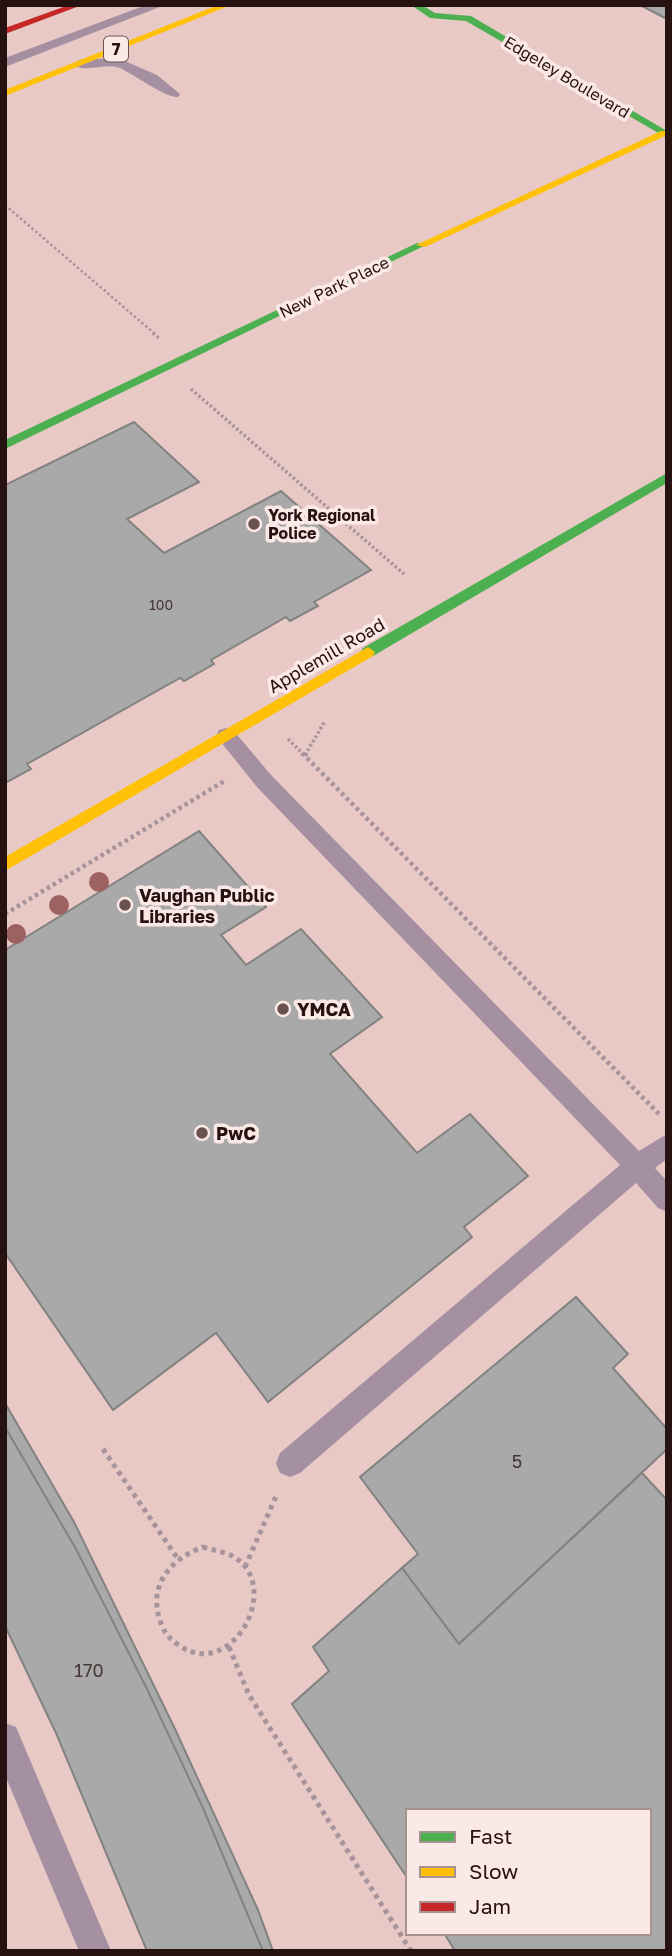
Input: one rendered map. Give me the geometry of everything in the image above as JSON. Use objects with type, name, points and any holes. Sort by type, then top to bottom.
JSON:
[{"type":"street","points":[[5,31],[78,5]]},
{"type":"street","name":"7","points":[[5,93],[227,5]]},
{"type":"street","name":"Edgeley Boulevard","points":[[415,5],[433,16],[467,12],[665,134]]},
{"type":"street","name":"New Park Place","points":[[5,445],[402,254],[665,134]]},
{"type":"street","name":"Applemill Road","points":[[5,865],[667,477]]},
{"type":"lane","points":[[5,48],[121,5]]},
{"type":"lane","points":[[5,63],[159,5]]},
{"type":"lane","points":[[79,64],[118,62],[152,78],[173,94]]},
{"type":"lane","points":[[226,736],[264,781],[667,1200]]},
{"type":"lane","points":[[290,1463],[637,1166],[667,1145]]},
{"type":"lane","points":[[5,1738],[94,1951]]},
{"type":"path","points":[[5,205],[160,339]]},
{"type":"path","points":[[186,384],[404,574]]},
{"type":"path","points":[[264,713],[667,1121]]},
{"type":"path","points":[[305,756],[325,721]]},
{"type":"path","points":[[5,914],[148,827]]},
{"type":"path","points":[[103,1450],[178,1559]]},
{"type":"path","points":[[245,1567],[290,1463]]},
{"type":"path","points":[[203,1547],[219,1548],[233,1555],[245,1567],[253,1583],[253,1610],[242,1634],[229,1647],[206,1654],[183,1649],[170,1640],[162,1626],[158,1593],[163,1576],[178,1559],[203,1547]]},
{"type":"path","points":[[229,1647],[249,1695],[411,1951]]},
{"type":"building","points":[[640,5],[667,5],[667,19]]},
{"type":"building","points":[[134,422],[199,482],[127,519],[164,553],[281,491],[371,570],[314,602],[318,606],[290,621],[286,617],[211,660],[214,664],[184,681],[180,678],[27,764],[31,769],[5,783],[5,485]]},
{"type":"building","name":"PwC","points":[[199,831],[266,907],[221,935],[246,965],[301,929],[382,1017],[330,1054],[417,1153],[470,1114],[528,1176],[464,1227],[472,1237],[268,1402],[216,1333],[113,1410],[5,1253],[5,950]]},
{"type":"building","points":[[576,1297],[628,1354],[613,1368],[667,1429],[667,1449],[459,1644],[402,1568],[418,1554],[360,1477]]},
{"type":"building","points":[[5,1403],[74,1522],[175,1729],[258,1910],[273,1951],[151,1951],[136,1903],[5,1612]]},
{"type":"building","points":[[5,1427],[76,1549],[148,1691],[203,1808],[263,1951],[147,1951],[56,1733],[5,1626]]},
{"type":"building","points":[[642,1473],[667,1500],[667,1951],[455,1951],[445,1935],[651,1935],[651,1809],[406,1809],[406,1876],[292,1704],[329,1671],[313,1647],[402,1568],[459,1644]]},
{"type":"traffic: fast","points":[[415,5],[433,16],[468,18],[667,135]]},
{"type":"traffic: fast","points":[[5,445],[421,245]]},
{"type":"traffic: fast","points":[[368,652],[667,477]]},
{"type":"traffic: slow","points":[[5,93],[227,5]]},
{"type":"traffic: slow","points":[[421,245],[664,133]]},
{"type":"traffic: slow","points":[[5,865],[368,652]]},
{"type":"traffic: jam","points":[[5,31],[78,5]]},
{"type":"place","name":"York Regional Police","points":[[254,524]]},
{"type":"place","name":"Vaughan Public Libraries","points":[[125,905]]},
{"type":"place","name":"YMCA","points":[[283,1009]]},
{"type":"place","name":"PwC","points":[[202,1133]]}]
